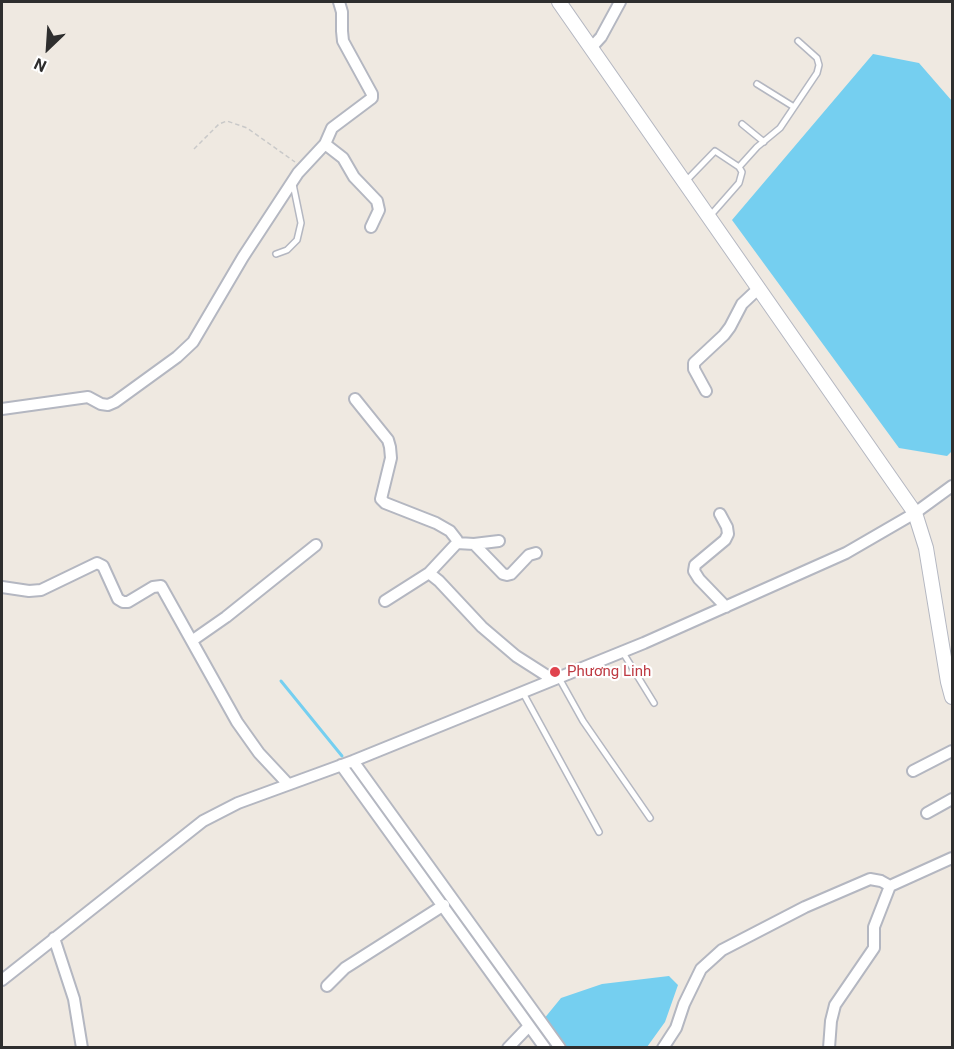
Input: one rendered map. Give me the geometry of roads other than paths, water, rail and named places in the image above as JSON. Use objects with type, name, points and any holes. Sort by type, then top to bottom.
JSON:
[{"type":"street","points":[[2,409],[88,397],[108,405],[177,357],[193,342],[243,257],[303,167],[325,144],[332,128],[369,101],[372,94],[344,41],[339,2]]},
{"type":"street","points":[[559,2],[915,513],[927,548],[952,697]]},
{"type":"street","points":[[591,48],[601,37],[620,2]]},
{"type":"street","points":[[325,144],[343,158],[354,177],[377,201],[379,210],[371,227]]},
{"type":"street","points":[[706,392],[694,369],[694,363],[724,335],[742,304],[759,288]]},
{"type":"street","points":[[355,399],[388,440],[390,447],[391,458],[381,499],[385,503],[436,523],[450,531],[457,543]]},
{"type":"street","points":[[2,980],[203,822],[238,803],[353,761],[726,607],[846,553],[915,513],[952,486]]},
{"type":"street","points":[[720,514],[728,534],[725,540],[694,565],[694,571],[726,607]]},
{"type":"street","points":[[457,543],[474,544],[499,541]]},
{"type":"street","points":[[385,601],[429,573],[457,543]]},
{"type":"street","points":[[474,544],[507,575],[511,574],[529,555],[536,553]]},
{"type":"street","points":[[193,640],[226,617],[316,545]]},
{"type":"street","points":[[2,586],[29,591],[41,590],[97,563],[103,566],[118,599],[123,602],[128,602],[153,587],[161,586],[237,722],[259,753],[288,784]]},
{"type":"street","points":[[429,573],[482,627],[516,656],[555,678]]},
{"type":"street","points":[[912,771],[952,751]]},
{"type":"street","points":[[353,761],[560,1047]]},
{"type":"street","points":[[341,765],[545,1047]]},
{"type":"street","points":[[927,813],[952,799]]},
{"type":"street","points":[[829,1047],[835,1005],[874,948],[874,927],[890,886],[952,858]]},
{"type":"street","points":[[663,1047],[676,1028],[684,1004],[701,969],[722,950],[805,907],[870,879],[890,886]]},
{"type":"street","points":[[327,986],[345,968],[444,905]]},
{"type":"street","points":[[54,938],[74,999],[82,1047]]},
{"type":"street","points":[[508,1047],[529,1026]]},
{"type":"lane","points":[[739,167],[780,128],[817,73],[819,65],[817,58],[798,41]]},
{"type":"lane","points":[[757,84],[794,107]]},
{"type":"lane","points":[[742,124],[764,142]]},
{"type":"lane","points":[[685,182],[715,151],[739,167],[742,172],[739,183],[709,217]]},
{"type":"lane","points":[[276,254],[287,250],[297,240],[301,224],[292,183]]},
{"type":"lane","points":[[622,651],[654,703]]},
{"type":"lane","points":[[555,678],[650,818]]},
{"type":"lane","points":[[522,691],[599,832]]},
{"type":"water","points":[[873,54],[919,63],[952,101],[952,451],[947,456],[899,448],[732,220]]},
{"type":"water","points":[[669,976],[678,985],[665,1022],[647,1047],[562,1047],[543,1020],[561,998],[602,984]]},
{"type":"waterway","points":[[281,681],[342,756]]},
{"type":"waterway","points":[[349,765],[510,988]]},
{"type":"place","name":"Phương Linh","points":[[555,672]]}]
